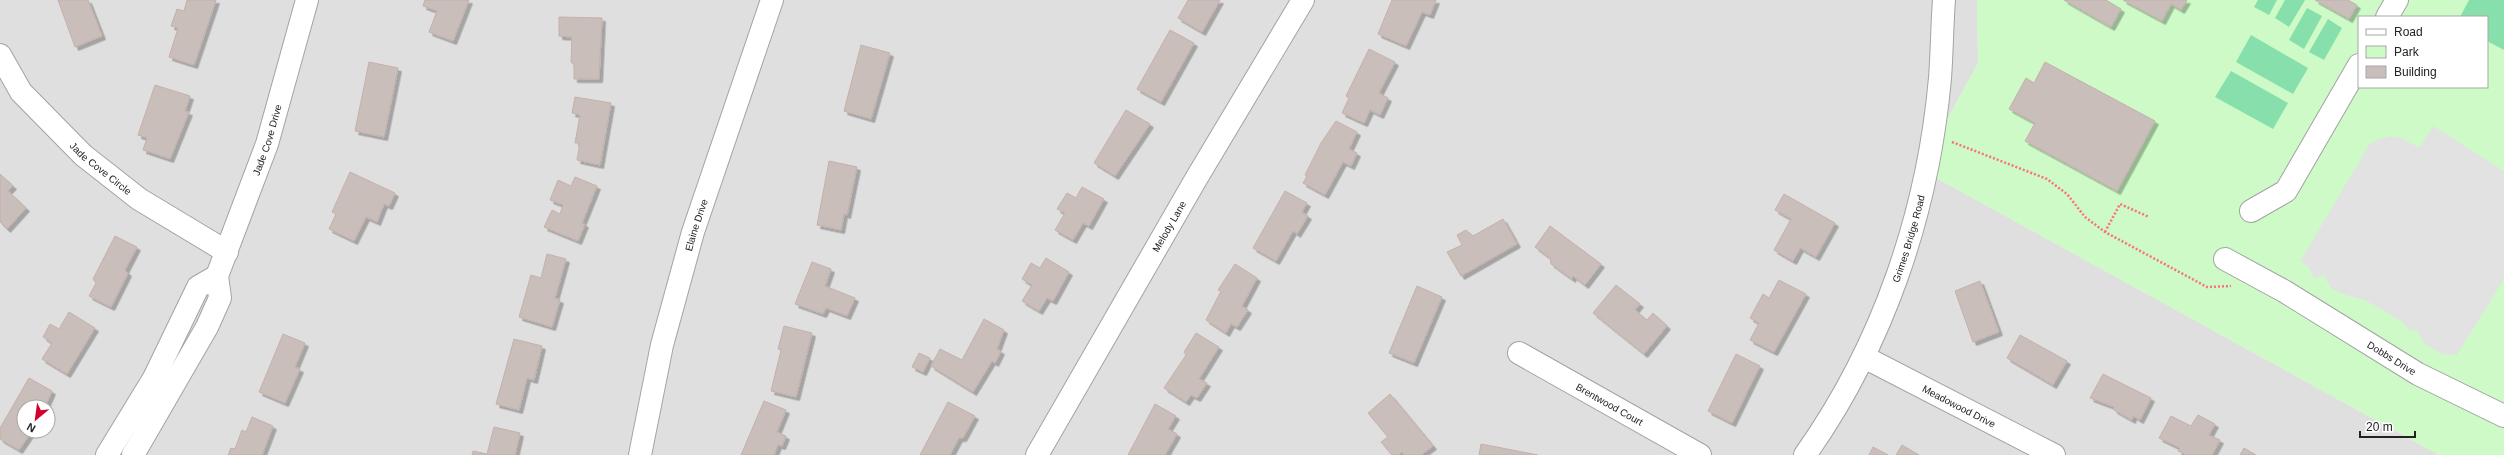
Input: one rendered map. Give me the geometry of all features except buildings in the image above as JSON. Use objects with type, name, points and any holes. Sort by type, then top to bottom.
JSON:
[{"type":"street","name":"Jade Cove Drive","points":[[217,276],[267,144],[307,0]]},
{"type":"street","name":"Elaine Drive","points":[[640,455],[662,345],[693,232],[772,0]]},
{"type":"street","name":"Melody Lane","points":[[1037,455],[1196,179],[1303,0]]},
{"type":"street","name":"Grimes Bridge Road","points":[[1805,455],[1824,428],[1864,356],[1894,285],[1915,222],[1932,136],[1940,79],[1944,0]]},
{"type":"street","points":[[2388,16],[2397,0]]},
{"type":"street","name":"Jade Cove Circle","points":[[0,55],[21,92],[83,155],[139,199],[227,252]]},
{"type":"street","points":[[2251,211],[2286,191],[2358,67]]},
{"type":"street","name":"Dobbs Drive","points":[[2225,259],[2284,292],[2418,374],[2504,416]]},
{"type":"street","points":[[107,455],[163,359],[198,286],[217,276],[220,298],[207,327],[139,446],[125,426]]},
{"type":"street","name":"Brentwood Court","points":[[1519,352],[1700,455]]},
{"type":"street","name":"Meadowood Drive","points":[[1864,356],[2054,455]]},
{"type":"street","points":[[163,359],[182,370]]},
{"type":"path","points":[[1932,136],[1948,140],[2047,179],[2067,194],[2086,217],[2105,232],[2207,286],[2232,286]]},
{"type":"path","points":[[2105,232],[2120,204],[2149,217]]},
{"type":"shaded area","points":[[0,0],[1977,0],[1978,63],[1920,169],[2439,455],[0,455]]},
{"type":"shaded area","points":[[2433,126],[2504,171],[2504,279],[2457,355],[2441,354],[2425,344],[2416,329],[2410,332],[2403,322],[2367,301],[2340,293],[2331,288],[2323,275],[2315,279],[2308,266],[2300,262],[2369,145],[2378,139],[2391,136],[2402,138],[2419,148]]},
{"type":"green space","points":[[1977,0],[2504,0],[2504,455],[2439,455],[1920,169],[1978,63]]},
{"type":"green space","points":[[2258,0],[2277,0],[2269,15],[2254,7]]},
{"type":"green space","points":[[2285,0],[2305,0],[2289,27],[2275,18]]},
{"type":"green space","points":[[2469,0],[2504,0],[2504,50],[2488,42],[2488,16],[2461,16]]},
{"type":"green space","points":[[2307,8],[2322,16],[2304,49],[2289,40]]},
{"type":"green space","points":[[2328,19],[2342,28],[2324,60],[2309,52]]},
{"type":"green space","points":[[2251,35],[2308,68],[2293,94],[2236,62]]},
{"type":"green space","points":[[2231,71],[2288,103],[2273,129],[2215,97]]}]
